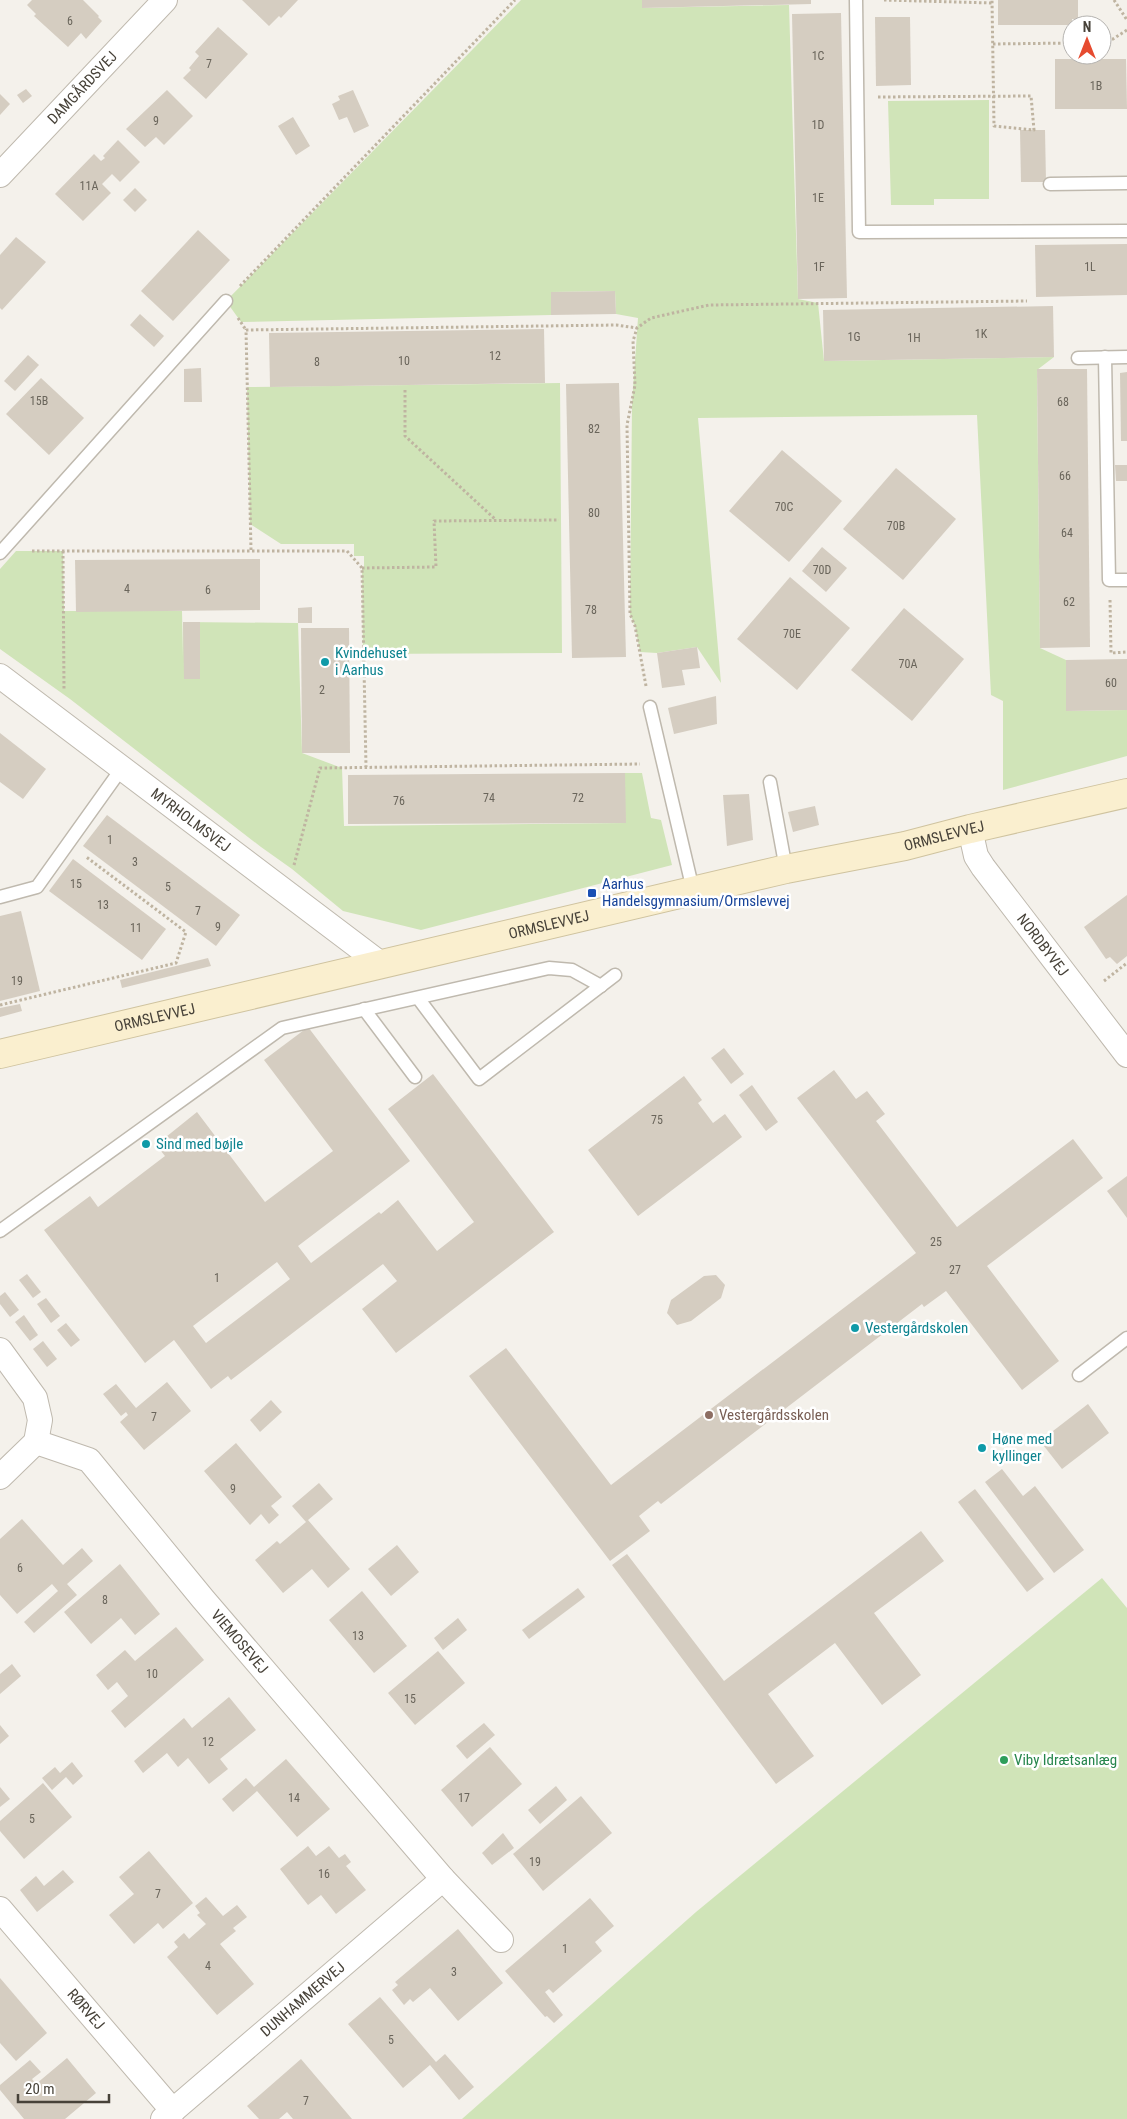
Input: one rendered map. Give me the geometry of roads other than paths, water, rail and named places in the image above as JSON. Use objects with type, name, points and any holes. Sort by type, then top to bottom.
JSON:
[{"type":"street","name":"DAMGÅRDSVEJ","points":[[0,175],[165,0]]},
{"type":"street","name":"MYRHOLMSVEJ","points":[[0,676],[381,964]]},
{"type":"street","name":"ORMSLEVVEJ","points":[[0,1054],[693,890],[786,869],[905,846],[1127,793]]},
{"type":"street","name":"NORDBYVEJ","points":[[970,829],[976,856],[983,867],[1127,1054]]},
{"type":"street","points":[[0,1350],[35,1398],[40,1420],[36,1442],[0,1477]]},
{"type":"street","name":"VIEMOSEVEJ","points":[[36,1442],[89,1460],[203,1599],[443,1879],[501,1940]]},
{"type":"street","name":"DUNHAMMERVEJ","points":[[168,2115],[443,1879]]},
{"type":"street","name":"RØRVEJ","points":[[0,1909],[168,2115]]},
{"type":"lane","points":[[856,0],[858,232],[1127,231]]},
{"type":"lane","points":[[1050,184],[1127,183]]},
{"type":"lane","points":[[1,552],[226,301]]},
{"type":"lane","points":[[1106,357],[1110,580],[1127,580]]},
{"type":"lane","points":[[1078,358],[1127,357]]},
{"type":"lane","points":[[650,707],[693,890]]},
{"type":"lane","points":[[0,897],[37,887],[122,768]]},
{"type":"lane","points":[[770,782],[786,869]]},
{"type":"lane","points":[[0,1231],[282,1028],[549,968],[572,970],[601,986]]},
{"type":"lane","points":[[418,998],[479,1079],[615,975]]},
{"type":"lane","points":[[364,1009],[415,1077]]},
{"type":"lane","points":[[1079,1375],[1127,1338]]},
{"type":"place","name":"Kvindehuset i Aarhus","points":[[325,662]]},
{"type":"place","name":"Aarhus Handelsgymnasium/Ormslevvej","points":[[592,893]]},
{"type":"place","name":"Sind med bøjle","points":[[146,1144]]},
{"type":"place","name":"Vestergårdskolen","points":[[855,1328]]},
{"type":"place","name":"Vestergårdsskolen","points":[[709,1415]]},
{"type":"place","name":"Høne med kyllinger","points":[[982,1448]]},
{"type":"place","name":"Viby Idrætsanlæg","points":[[1004,1760]]}]
